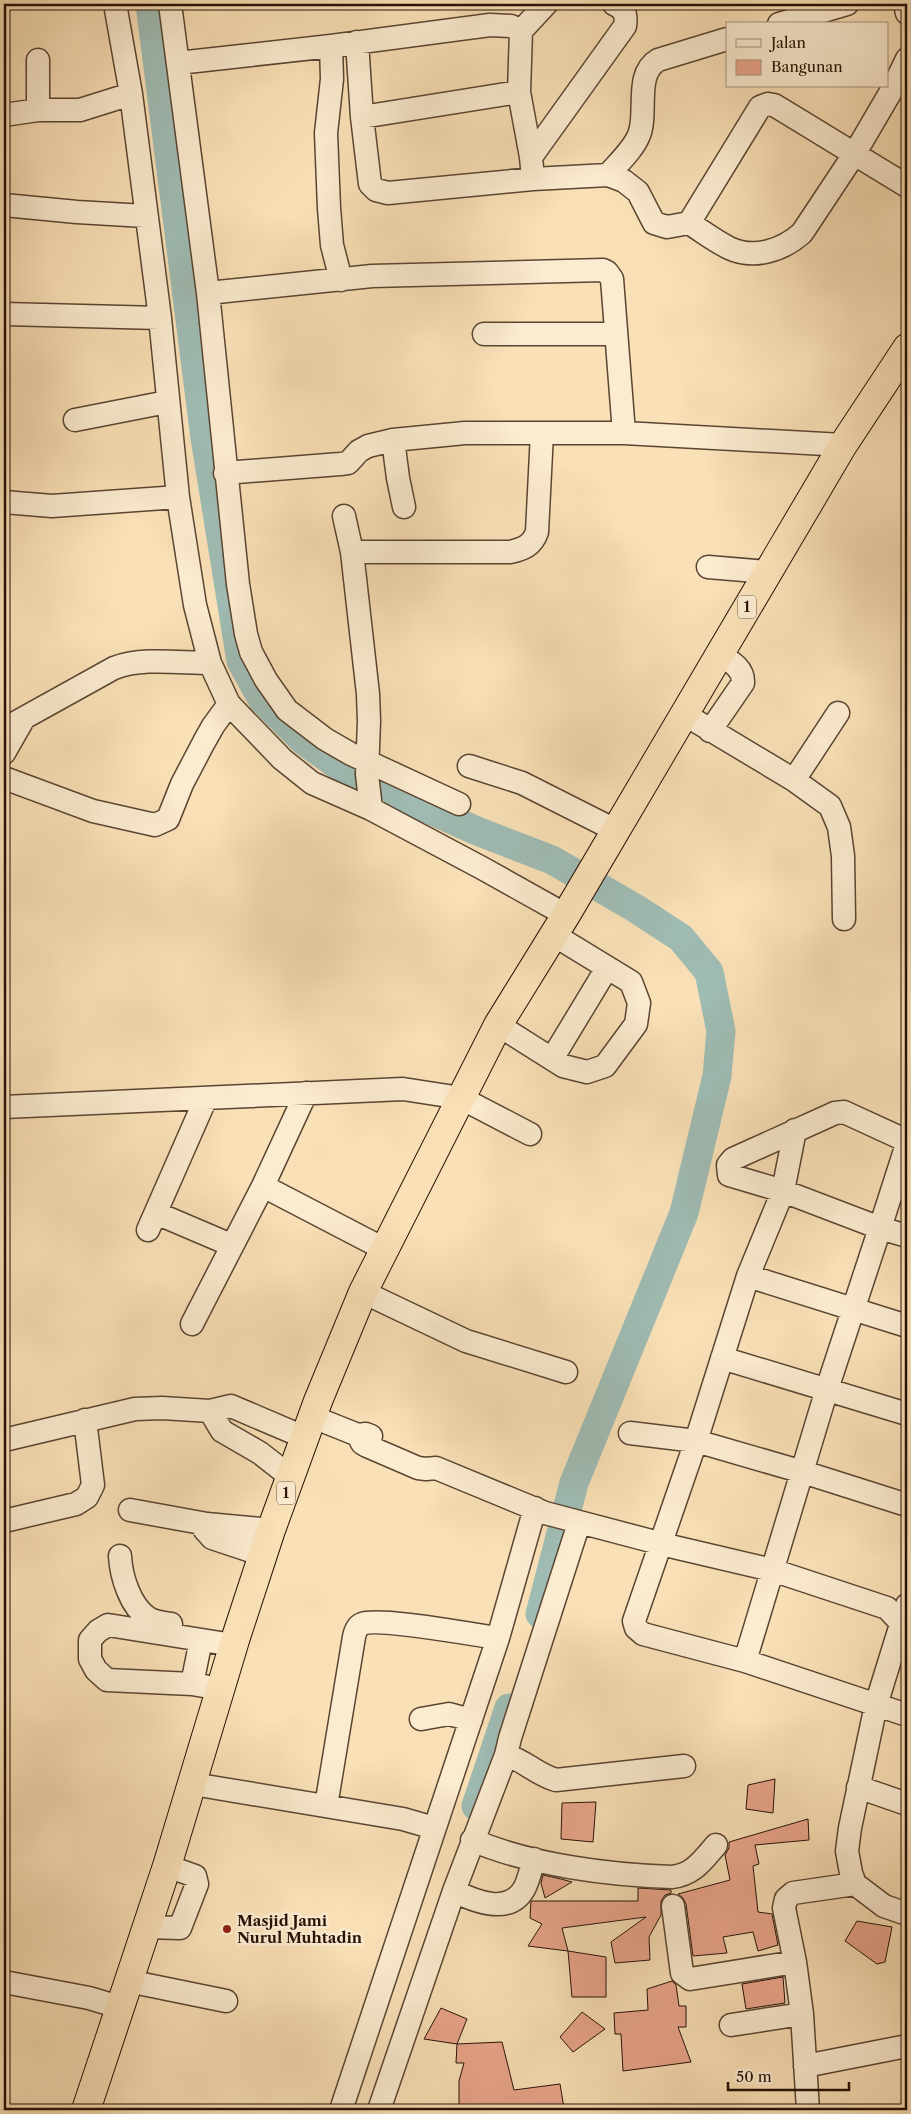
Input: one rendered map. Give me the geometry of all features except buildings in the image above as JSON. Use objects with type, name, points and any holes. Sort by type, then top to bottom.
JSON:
[{"type":"highway","name":"1","points":[[86,2110],[167,1866],[193,1784],[234,1641],[267,1543],[309,1427],[363,1292],[386,1250],[498,1025],[563,920],[843,445],[907,348]]},
{"type":"street","points":[[115,4],[131,94],[160,318],[178,497],[195,605],[210,664],[229,704],[282,759],[307,780],[316,786],[371,804],[482,868],[563,920],[607,968],[631,982],[639,1003],[636,1024],[605,1066],[587,1072],[563,1066],[498,1025]]},
{"type":"street","points":[[170,4],[208,294],[225,473],[238,584],[246,634],[251,652],[266,680],[287,710],[325,739],[351,754],[367,767],[459,804]]},
{"type":"street","points":[[533,179],[531,157],[519,92],[521,31],[546,4]]},
{"type":"street","points":[[531,157],[625,26],[625,12],[614,4]]},
{"type":"street","points":[[787,22],[847,4]]},
{"type":"street","points":[[905,4],[907,13]]},
{"type":"street","points":[[178,63],[331,46],[490,25],[511,26],[521,31]]},
{"type":"street","points":[[608,175],[635,142],[640,132],[646,77],[651,64],[658,60],[726,39]]},
{"type":"street","points":[[357,42],[362,117],[370,184],[376,190],[388,193],[533,179],[608,175],[624,181],[638,192],[654,223],[667,227],[689,223],[730,248],[753,254],[776,250],[792,243],[802,233],[855,153],[894,88],[907,59]]},
{"type":"street","points":[[331,46],[332,79],[326,134],[329,208],[332,245],[341,280]]},
{"type":"street","points":[[38,60],[38,110]]},
{"type":"street","points":[[362,117],[519,92]]},
{"type":"street","points":[[4,115],[38,110],[80,110],[131,94]]},
{"type":"street","points":[[689,223],[760,107],[768,104],[779,108],[907,186]]},
{"type":"street","points":[[4,205],[146,216]]},
{"type":"street","points":[[208,294],[382,276],[603,270],[612,279],[624,433]]},
{"type":"street","points":[[4,314],[160,318]]},
{"type":"street","points":[[484,334],[615,334]]},
{"type":"street","points":[[74,420],[167,402]]},
{"type":"street","points":[[352,552],[510,552],[524,549],[534,540],[537,532],[542,433]]},
{"type":"street","points":[[225,473],[348,463],[368,446],[393,440],[466,434],[624,433],[843,445]]},
{"type":"street","points":[[393,440],[404,507]]},
{"type":"street","points":[[4,502],[52,506],[178,497]]},
{"type":"street","points":[[344,516],[352,552],[368,694],[367,767],[371,804]]},
{"type":"street","points":[[708,567],[768,572]]},
{"type":"street","points":[[710,731],[743,683],[744,676],[740,670],[719,654]]},
{"type":"street","points":[[4,729],[124,664],[142,662],[210,664]]},
{"type":"street","points":[[4,778],[93,811],[155,825],[163,823],[171,814],[182,784],[209,733],[229,704]]},
{"type":"street","points":[[684,714],[794,780],[830,806],[839,827],[843,856],[844,919]]},
{"type":"street","points":[[794,780],[838,714]]},
{"type":"street","points":[[4,753],[24,718]]},
{"type":"street","points":[[469,766],[522,783],[615,830]]},
{"type":"street","points":[[552,1059],[607,968]]},
{"type":"street","points":[[4,1107],[403,1089],[461,1098],[530,1134]]},
{"type":"street","points":[[192,1324],[263,1186],[306,1093]]},
{"type":"street","points":[[206,1098],[152,1221],[231,1245]]},
{"type":"street","points":[[745,1661],[827,1390],[880,1228],[907,1142],[844,1112],[835,1113],[733,1159],[728,1165],[728,1175],[782,1191],[880,1228],[907,1236]]},
{"type":"street","points":[[795,1130],[782,1191],[748,1276],[696,1442],[634,1620],[636,1628],[643,1634],[745,1661],[907,1715]]},
{"type":"street","points":[[263,1186],[386,1250]]},
{"type":"street","points":[[748,1276],[907,1326]]},
{"type":"street","points":[[363,1292],[466,1341],[566,1372]]},
{"type":"street","points":[[722,1358],[907,1414]]},
{"type":"street","points":[[4,1440],[135,1409],[162,1408],[210,1412],[231,1406],[309,1427],[358,1435],[362,1443],[367,1446],[418,1468],[436,1468],[540,1511],[573,1522],[772,1570],[902,1613],[876,1705],[858,1787],[847,1851],[851,1873],[862,1888],[884,1906],[907,1914]]},
{"type":"street","points":[[210,1412],[222,1431],[260,1453],[292,1478]]},
{"type":"street","points":[[4,1521],[76,1504],[88,1497],[93,1485],[85,1420]]},
{"type":"street","points":[[630,1433],[696,1442],[803,1472],[907,1505]]},
{"type":"street","points":[[130,1510],[204,1524],[204,1530],[212,1538],[267,1543]]},
{"type":"street","points":[[341,2110],[388,1974],[434,1828],[540,1511]]},
{"type":"street","points":[[379,2110],[472,1840],[506,1755],[573,1522]]},
{"type":"street","points":[[120,1556],[121,1567],[129,1591],[137,1606],[148,1618],[234,1641]]},
{"type":"street","points":[[326,1806],[357,1628],[362,1624],[381,1622],[498,1638]]},
{"type":"street","points":[[220,1689],[192,1684],[107,1680],[96,1670],[90,1659],[90,1640],[108,1624],[201,1640],[234,1641]]},
{"type":"street","points":[[192,1684],[201,1640]]},
{"type":"street","points":[[421,1718],[448,1714],[471,1720]]},
{"type":"street","points":[[506,1755],[520,1760],[546,1778],[556,1780],[684,1766]]},
{"type":"street","points":[[193,1784],[404,1819],[434,1828]]},
{"type":"street","points":[[858,1787],[907,1804]]},
{"type":"street","points":[[472,1840],[534,1859],[593,1871],[672,1877],[694,1870],[716,1844]]},
{"type":"street","points":[[454,1891],[471,1899],[497,1904],[511,1902],[518,1897],[525,1887],[534,1859]]},
{"type":"street","points":[[146,1927],[180,1928],[190,1903],[197,1878],[167,1866]]},
{"type":"street","points":[[808,2110],[802,2014],[795,1962],[784,1908],[786,1899],[793,1893],[862,1888],[907,1899]]},
{"type":"street","points":[[156,1897],[190,1903]]},
{"type":"street","points":[[673,1906],[682,1973],[690,1979],[795,1962]]},
{"type":"street","points":[[128,1981],[226,2001]]},
{"type":"street","points":[[4,1982],[89,1998],[119,2007]]},
{"type":"street","points":[[731,2025],[802,2014]]},
{"type":"street","points":[[804,2066],[907,2046]]},
{"type":"waterway","points":[[150,4],[205,438],[241,661],[262,699],[304,741],[350,774],[477,831],[552,860],[635,908],[681,938],[709,972],[721,1031],[717,1076],[684,1213],[574,1483],[540,1614]]},
{"type":"waterway","points":[[476,1806],[509,1708]]},
{"type":"place","name":"Masjid Jami Nurul Muhtadin","points":[[227,1929]]}]
